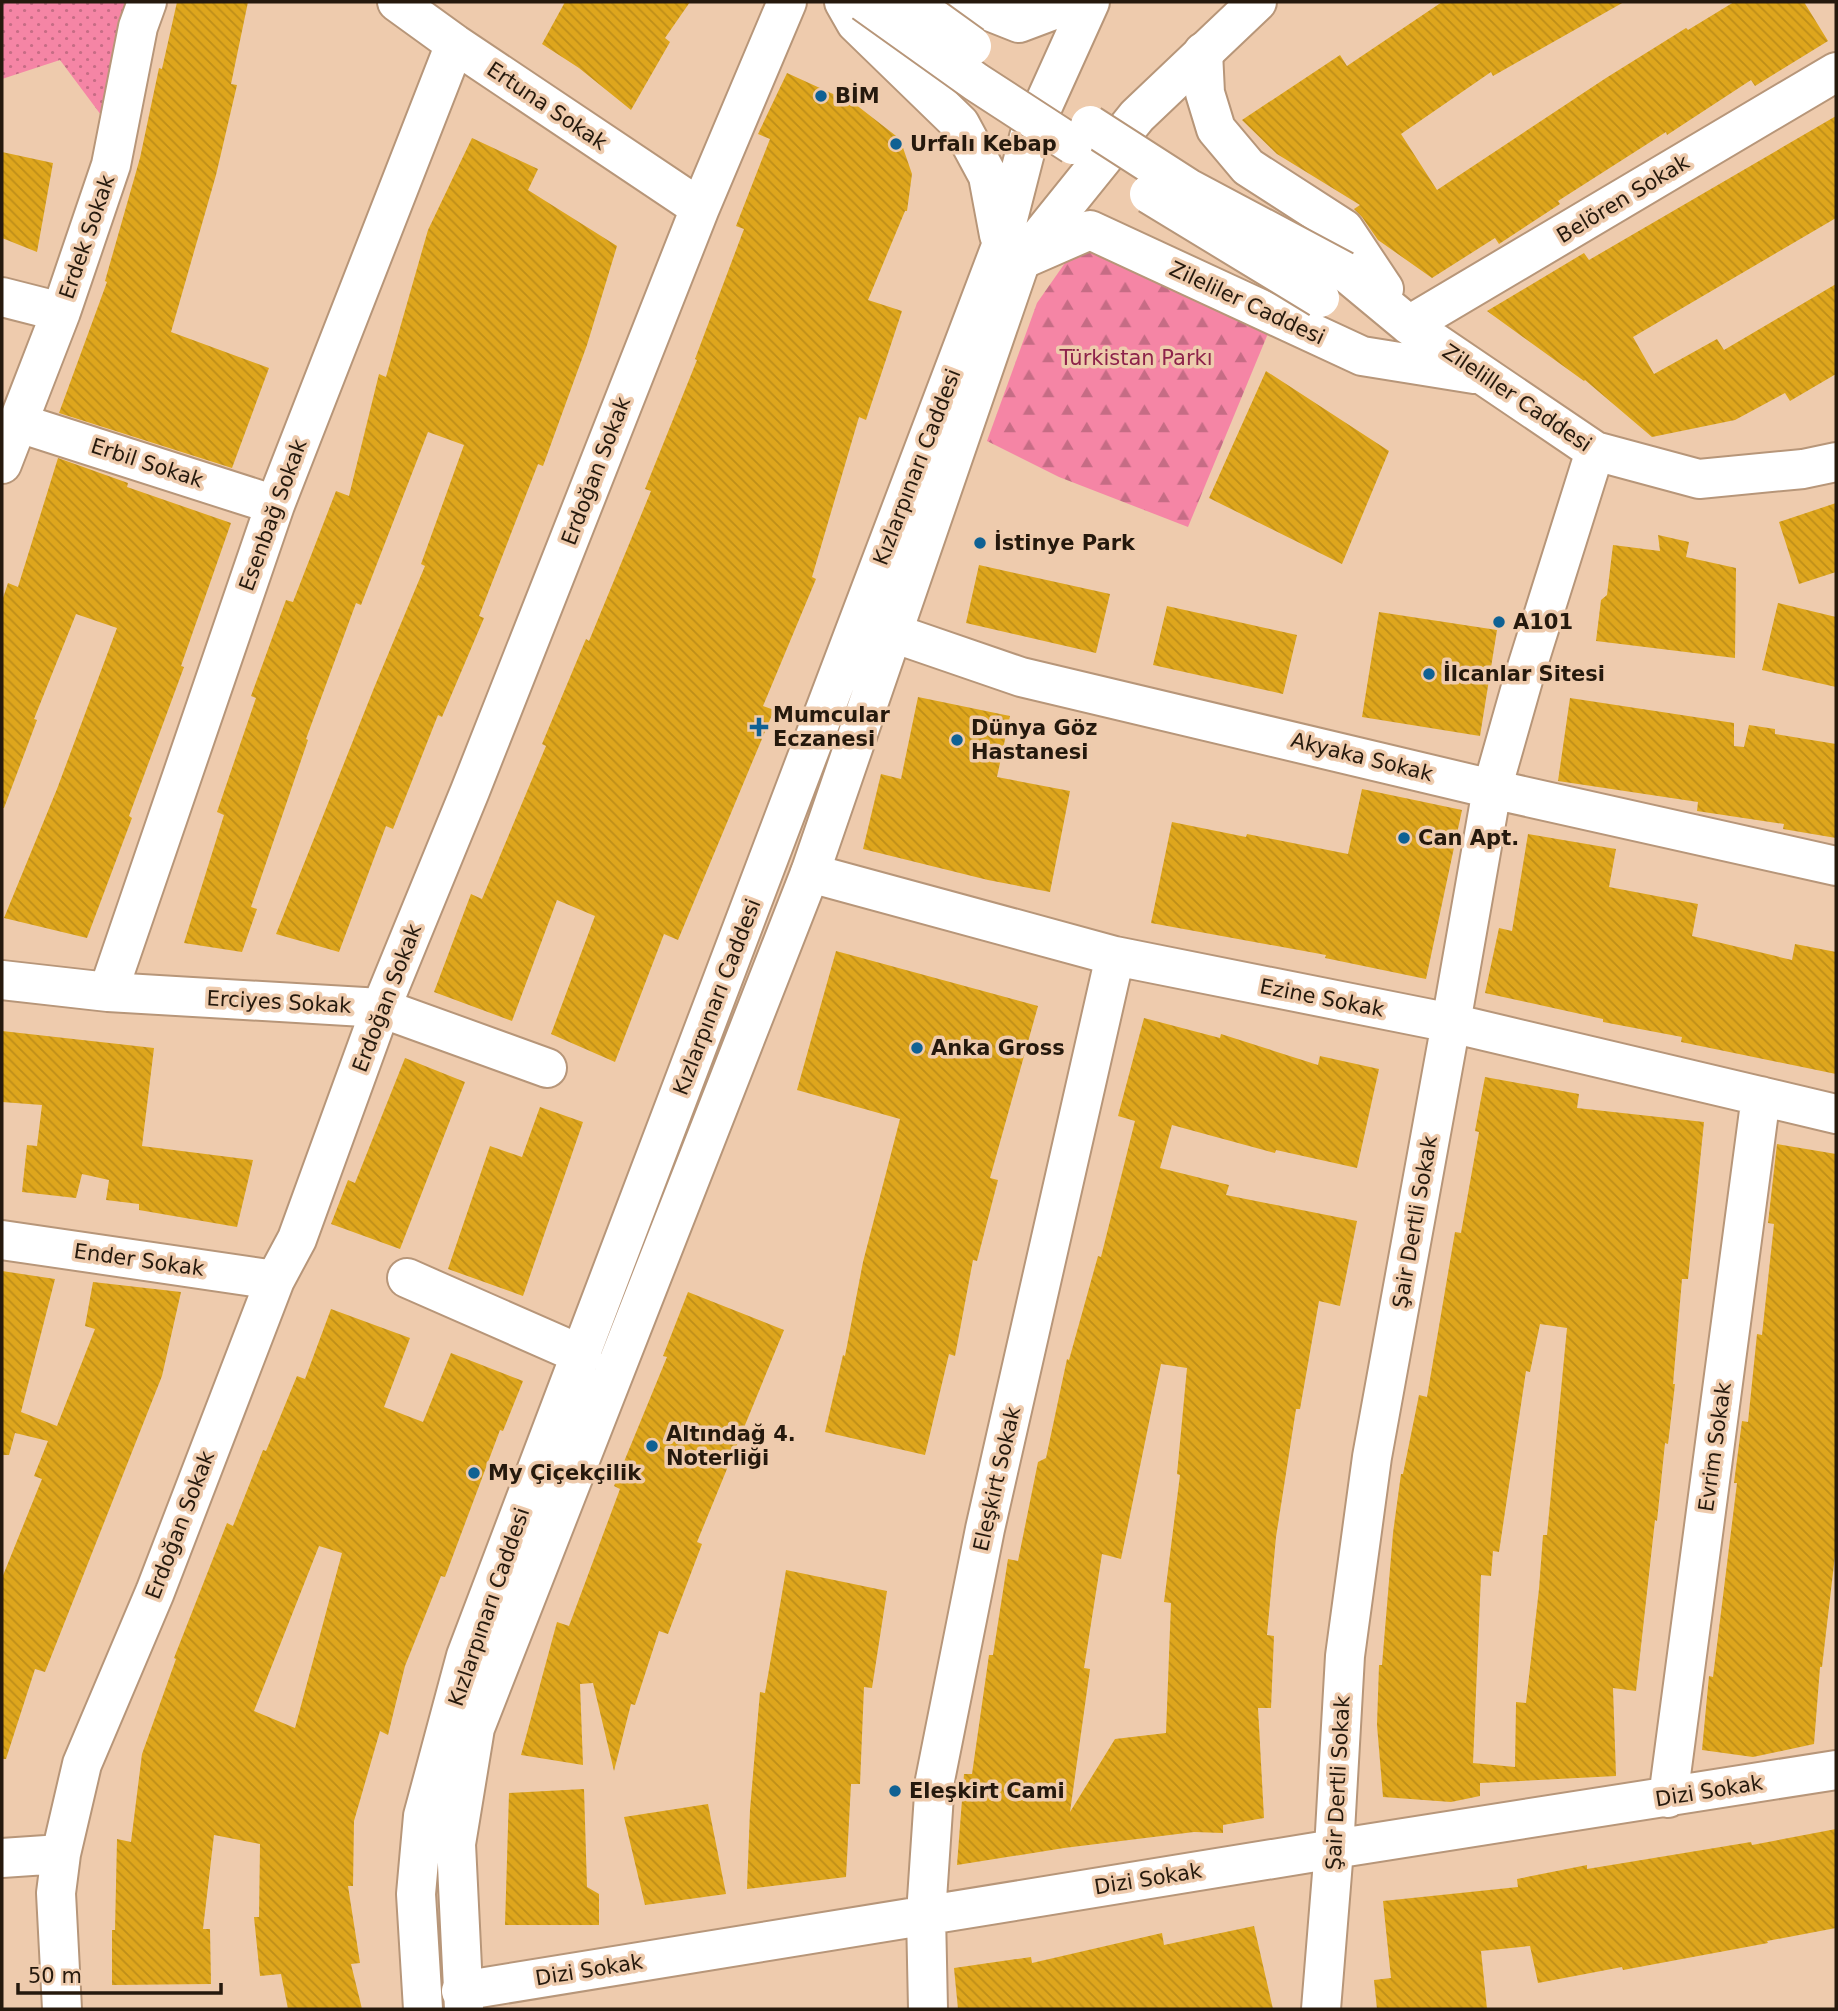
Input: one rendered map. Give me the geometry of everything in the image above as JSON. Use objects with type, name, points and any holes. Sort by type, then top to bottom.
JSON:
[{"type":"street","name":"Erdek Sokak","points":[[2,464],[61,312],[111,165],[138,27],[148,2]]},
{"type":"street","name":"Ertuna Sokak","points":[[397,2],[454,44],[699,208]]},
{"type":"street","name":"Erdoğan Sokak","points":[[62,2009],[56,1893],[61,1854],[82,1764],[155,1592],[275,1280],[297,1239],[381,1008],[470,791],[699,208],[787,2]]},
{"type":"street","points":[[844,2],[856,23],[960,124],[988,176],[1011,253]]},
{"type":"street","points":[[864,2],[976,82],[1081,135]]},
{"type":"street","points":[[911,2],[997,65],[1081,135]]},
{"type":"street","points":[[966,2],[1019,23],[1059,8],[1067,2]]},
{"type":"street","name":"Kızlarpınarı Caddesi","points":[[462,2000],[456,1844],[475,1728],[810,873],[892,633],[1011,253],[1029,137],[1090,2]]},
{"type":"street","name":"Kızlarpınarı Caddesi","points":[[423,2009],[416,1894],[423,1816],[466,1656],[1011,253],[1137,116],[1253,3]]},
{"type":"street","name":"Esenbağ Sokak","points":[[108,992],[275,505],[454,44]]},
{"type":"street","points":[[1203,52],[1205,93],[1216,129],[1248,167],[1344,229],[1409,325]]},
{"type":"street","name":"Belören Sokak","points":[[1409,325],[1836,72]]},
{"type":"street","name":"Zileliller Caddesi","points":[[1081,135],[1188,188],[1332,285],[1409,325],[1595,451],[1699,479],[1804,470],[1836,462]]},
{"type":"street","name":"Zileliler Caddesi","points":[[1011,253],[1090,230],[1362,356],[1483,375]]},
{"type":"street","points":[[2,297],[61,312]]},
{"type":"street","name":"Erbil Sokak","points":[[19,423],[275,505]]},
{"type":"street","name":"Şair Dertli Sokak","points":[[1321,2009],[1334,1849],[1345,1656],[1372,1457],[1492,789],[1595,451]]},
{"type":"street","name":"Akyaka Sokak","points":[[892,633],[1021,677],[1492,789],[1836,866]]},
{"type":"street","name":"Ezine Sokak","points":[[810,873],[1115,956],[1451,1023],[1836,1114]]},
{"type":"street","name":"Eleşkirt Sokak","points":[[928,2009],[926,1914],[935,1780],[988,1516],[1115,956]]},
{"type":"street","name":"Erciyes Sokak","points":[[2,980],[108,992],[381,1008],[547,1068]]},
{"type":"street","name":"Evrim Sokak","points":[[1668,1798],[1761,1096]]},
{"type":"street","name":"Ender Sokak","points":[[2,1240],[275,1280]]},
{"type":"street","points":[[407,1278],[582,1355]]},
{"type":"street","name":"Dizi Sokak","points":[[462,2000],[926,1914],[1836,1770]]},
{"type":"street","points":[[2,1858],[61,1854]]},
{"type":"green space","points":[[2,2],[131,2],[122,25],[101,115],[60,60],[2,79]]},
{"type":"green space","name":"Türkistan Parkı","points":[[1116,221],[1283,297],[1188,527],[1059,477],[987,441],[1037,303],[1072,253]]},
{"type":"building","points":[[177,2],[248,2],[231,84],[237,85],[216,175],[171,332],[269,368],[232,468],[59,413],[107,282],[105,281],[140,158],[159,68],[162,69]]},
{"type":"building","points":[[565,2],[690,2],[665,38],[670,42],[631,110],[579,68],[542,44]]},
{"type":"building","points":[[1442,2],[1624,2],[1493,76],[1491,72],[1401,134],[1437,190],[1606,78],[1686,28],[1688,30],[1734,2],[1804,2],[1828,41],[1755,86],[1751,80],[1558,201],[1560,204],[1499,244],[1495,238],[1432,278],[1378,240],[1354,209],[1360,205],[1277,154],[1242,120],[1340,55],[1347,66]]},
{"type":"building","points":[[787,73],[855,104],[900,139],[912,174],[907,211],[868,300],[902,311],[866,420],[859,417],[812,577],[816,579],[763,706],[774,710],[678,940],[664,934],[615,1062],[551,1034],[595,916],[557,900],[512,1021],[434,992],[471,894],[482,899],[546,746],[542,744],[586,639],[589,641],[651,491],[645,489],[697,360],[695,359],[744,229],[736,226],[770,139],[758,134]]},
{"type":"building","points":[[1836,116],[1836,218],[1633,337],[1654,374],[1717,339],[1724,350],[1836,284],[1836,374],[1790,401],[1785,393],[1735,420],[1652,437],[1585,380],[1487,311],[1584,253],[1589,260]]},
{"type":"building","points":[[472,138],[538,169],[528,190],[617,246],[587,345],[543,466],[538,464],[479,616],[484,618],[442,717],[438,715],[393,829],[386,826],[339,952],[276,934],[425,566],[421,564],[464,445],[428,432],[361,605],[356,603],[306,739],[308,740],[251,907],[257,909],[242,952],[184,943],[224,815],[217,812],[256,698],[251,696],[286,600],[293,602],[336,491],[349,496],[379,374],[386,377],[428,230]]},
{"type":"building","points":[[2,152],[53,163],[37,252],[2,238]]},
{"type":"building","points":[[1266,371],[1389,451],[1342,564],[1209,498]]},
{"type":"building","points":[[58,458],[128,483],[127,487],[231,523],[181,666],[184,667],[129,816],[132,818],[87,938],[4,918],[57,789],[117,628],[76,614],[2,808],[2,601],[8,583],[18,587]]},
{"type":"building","points":[[1836,503],[1836,572],[1799,584],[1779,522]]},
{"type":"building","points":[[1658,535],[1689,542],[1686,557],[1736,568],[1735,658],[1596,641],[1601,600],[1607,595],[1613,545],[1660,551]]},
{"type":"building","points":[[979,565],[1110,594],[1096,653],[966,623]]},
{"type":"building","points":[[1778,603],[1836,617],[1836,687],[1762,670]]},
{"type":"building","points":[[1167,606],[1297,635],[1283,694],[1153,665]]},
{"type":"building","name":"İlcanlar Sitesi","points":[[1379,612],[1497,630],[1480,736],[1362,717]]},
{"type":"building","points":[[918,697],[1010,716],[997,777],[1070,791],[1050,892],[988,880],[863,849],[881,774],[901,779]]},
{"type":"building","points":[[1570,698],[1734,723],[1734,746],[1744,747],[1749,725],[1775,729],[1775,734],[1836,744],[1836,838],[1783,829],[1784,824],[1697,811],[1698,802],[1558,781]]},
{"type":"building","points":[[1362,789],[1462,810],[1426,979],[1325,958],[1326,955],[1151,923],[1172,822],[1348,854]]},
{"type":"building","points":[[1528,834],[1616,849],[1609,887],[1698,904],[1692,936],[1792,960],[1795,944],[1836,952],[1836,1074],[1681,1042],[1682,1037],[1603,1022],[1603,1019],[1485,993],[1499,928],[1512,931]]},
{"type":"building","points":[[836,951],[1038,1006],[990,1178],[998,1180],[977,1261],[973,1260],[955,1356],[949,1354],[925,1455],[825,1432],[843,1355],[845,1356],[863,1262],[900,1119],[797,1090]]},
{"type":"building","points":[[1144,1018],[1220,1038],[1221,1034],[1318,1065],[1320,1056],[1379,1069],[1357,1168],[1276,1150],[1275,1153],[1172,1125],[1160,1168],[1229,1185],[1226,1195],[1357,1221],[1340,1306],[1319,1301],[1300,1409],[1296,1409],[1276,1537],[1267,1635],[1274,1636],[1271,1708],[1258,1708],[1264,1818],[1223,1825],[1223,1833],[1194,1832],[957,1865],[964,1774],[972,1774],[989,1655],[993,1655],[1008,1559],[1018,1561],[1038,1462],[1046,1458],[1067,1359],[1069,1360],[1098,1256],[1101,1257],[1135,1121],[1118,1116]],"holes":[[[1161,1364],[1187,1368],[1177,1474],[1180,1475],[1164,1602],[1171,1603],[1166,1733],[1115,1739],[1070,1812],[1090,1669],[1084,1668],[1102,1554],[1121,1559]]]},
{"type":"building","points":[[2,1031],[154,1048],[142,1146],[253,1160],[237,1227],[139,1210],[139,1204],[106,1200],[109,1180],[82,1174],[76,1198],[22,1192],[27,1145],[37,1146],[42,1105],[2,1102]]},
{"type":"building","points":[[405,1058],[465,1082],[400,1249],[331,1224],[348,1180],[355,1183]]},
{"type":"building","points":[[1485,1077],[1579,1094],[1577,1108],[1704,1122],[1688,1279],[1682,1279],[1675,1384],[1668,1444],[1665,1443],[1657,1521],[1655,1520],[1636,1691],[1613,1688],[1616,1776],[1480,1783],[1480,1796],[1451,1802],[1383,1797],[1377,1725],[1379,1665],[1382,1665],[1393,1533],[1401,1474],[1419,1395],[1427,1397],[1455,1232],[1461,1233],[1479,1132],[1475,1131]],"holes":[[[1540,1324],[1567,1328],[1547,1535],[1543,1535],[1526,1703],[1516,1702],[1515,1767],[1473,1763],[1481,1575],[1491,1576],[1493,1551],[1499,1552],[1526,1371],[1530,1372]]]},
{"type":"building","points":[[540,1107],[583,1122],[523,1296],[448,1269],[490,1146],[522,1157]]},
{"type":"building","points":[[1777,1144],[1836,1154],[1836,1547],[1820,1667],[1814,1744],[1753,1757],[1702,1750],[1709,1676],[1713,1677],[1737,1483],[1734,1483],[1742,1421],[1748,1422],[1757,1334],[1762,1335],[1774,1224],[1768,1223]]},
{"type":"building","points":[[2,1271],[55,1279],[21,1412],[57,1426],[95,1329],[85,1326],[93,1282],[181,1292],[162,1376],[45,1672],[35,1669],[6,1759],[2,1759],[2,1578],[42,1479],[34,1476],[48,1441],[15,1433],[9,1455],[2,1455]]},
{"type":"building","points":[[688,1292],[784,1330],[697,1542],[702,1544],[668,1634],[659,1631],[635,1705],[631,1704],[614,1771],[593,1683],[580,1684],[583,1765],[521,1755],[557,1622],[569,1626],[620,1489],[614,1486],[667,1357],[663,1356]]},
{"type":"building","points":[[331,1309],[410,1338],[384,1407],[423,1422],[451,1353],[523,1381],[503,1431],[500,1430],[445,1577],[441,1576],[405,1666],[388,1735],[380,1731],[354,1821],[353,1886],[348,1886],[360,1963],[351,1964],[362,2009],[288,2009],[281,1974],[260,1976],[254,1917],[259,1917],[260,1844],[214,1835],[203,1929],[210,1929],[211,1984],[112,1985],[117,1839],[131,1842],[142,1754],[176,1659],[174,1658],[227,1523],[233,1526],[263,1450],[266,1451],[297,1376],[305,1379]],"holes":[[[319,1546],[342,1553],[295,1728],[254,1711]]]},
{"type":"building","points":[[786,1570],[887,1591],[872,1688],[864,1687],[860,1784],[851,1784],[846,1877],[747,1889],[750,1810],[760,1692],[765,1693]]},
{"type":"building","points":[[584,1789],[587,1887],[599,1894],[599,1925],[505,1925],[509,1793]]},
{"type":"building","points":[[708,1804],[726,1894],[645,1905],[624,1817]]},
{"type":"building","points":[[1836,1829],[1836,1928],[1623,1970],[1622,1967],[1538,1983],[1530,1946],[1481,1951],[1487,2009],[1377,2009],[1374,1980],[1391,1978],[1383,1901],[1518,1887],[1517,1879],[1587,1865],[1587,1869],[1751,1842],[1752,1845]]},
{"type":"building","points":[[1254,1926],[1273,2009],[958,2009],[954,1968],[1031,1957],[1032,1963],[1162,1933],[1164,1945]]},
{"type":"place","name":"BİM","points":[[821,96]]},
{"type":"place","name":"Urfalı Kebap","points":[[896,144]]},
{"type":"place","name":"İstinye Park","points":[[980,543]]},
{"type":"place","name":"A101","points":[[1499,622]]},
{"type":"place","name":"İlcanlar Sitesi","points":[[1429,674]]},
{"type":"place","name":"Mumcular Eczanesi","points":[[759,727]]},
{"type":"place","name":"Dünya Göz Hastanesi","points":[[957,740]]},
{"type":"place","name":"Can Apt.","points":[[1404,838]]},
{"type":"place","name":"Anka Gross","points":[[917,1048]]},
{"type":"place","name":"Altındağ 4. Noterliği","points":[[652,1446]]},
{"type":"place","name":"My Çiçekçilik","points":[[474,1473]]},
{"type":"place","name":"Eleşkirt Cami","points":[[895,1791]]}]
